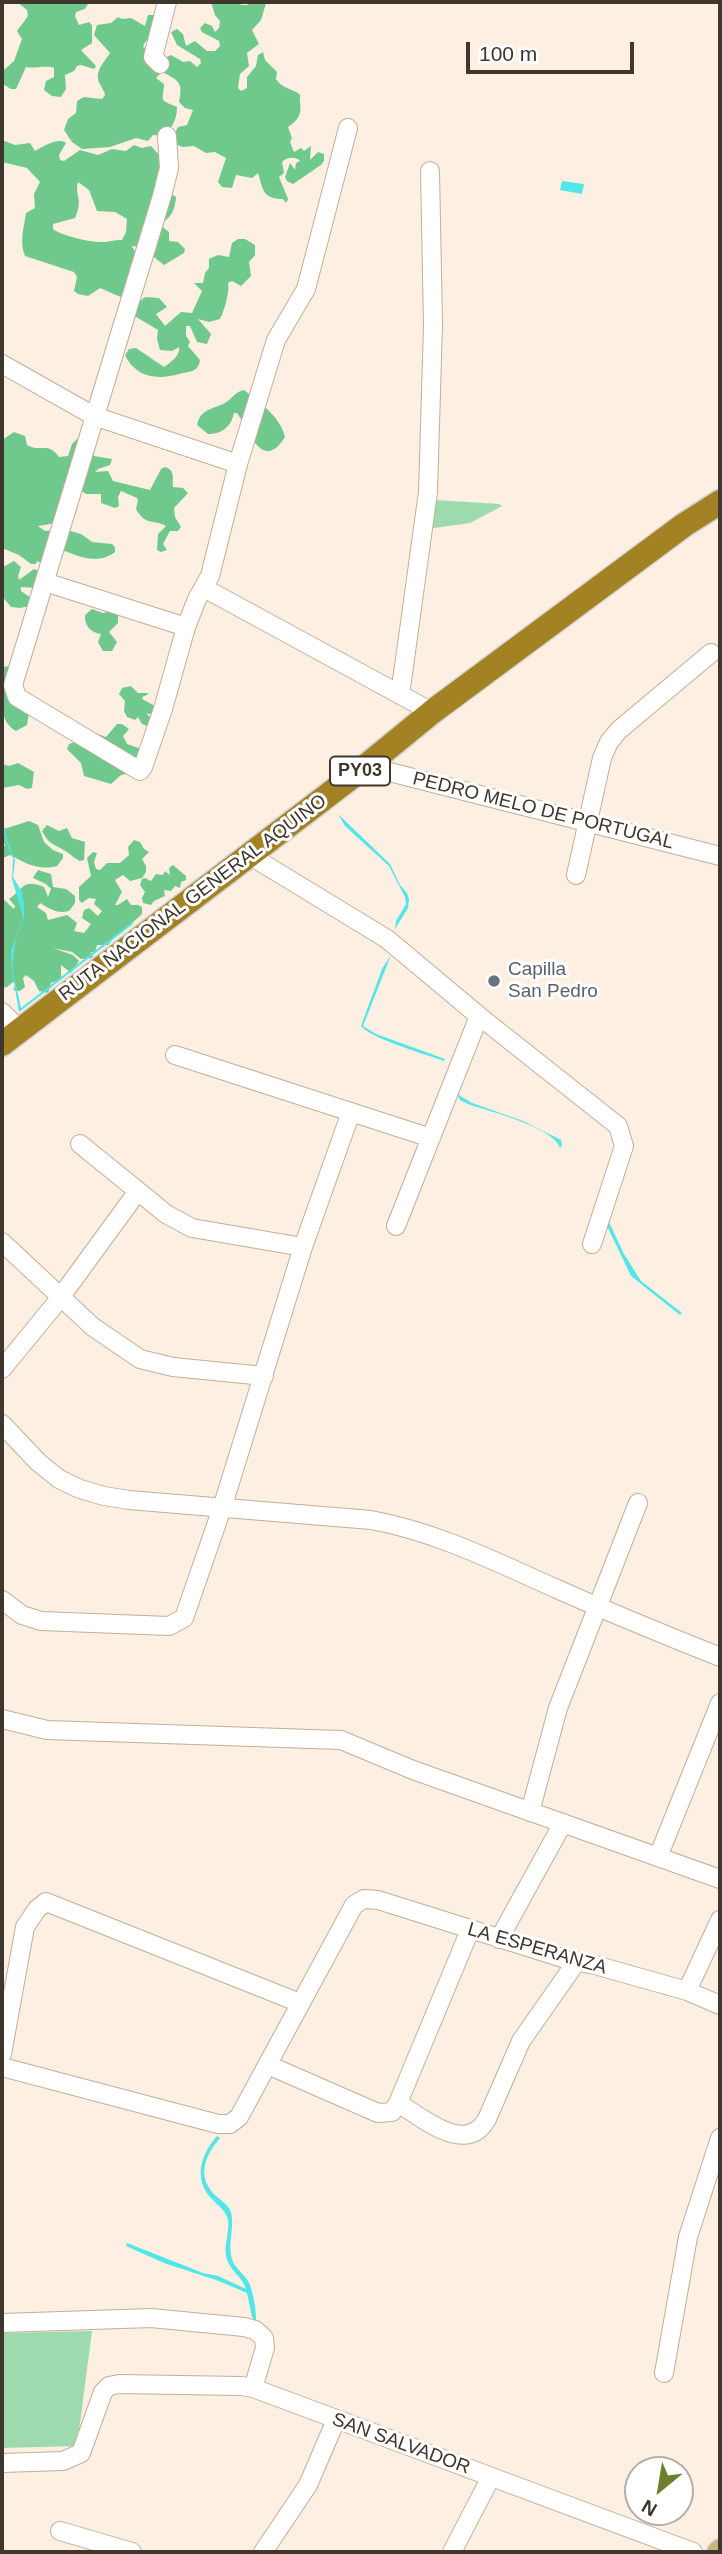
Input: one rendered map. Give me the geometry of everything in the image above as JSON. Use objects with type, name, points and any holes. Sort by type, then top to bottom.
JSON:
[{"type":"highway","name":"RUTA NACIONAL GENERAL AQUINO","points":[[11,1037],[366,766],[432,712],[684,525],[720,502]]},
{"type":"street","points":[[160,64],[153,57],[167,2]]},
{"type":"street","points":[[167,136],[169,169],[162,196],[12,685],[17,697],[138,770],[144,767],[186,627],[209,576],[238,464],[276,340],[306,289],[348,128]]},
{"type":"street","points":[[400,695],[428,492],[433,325],[429,171]]},
{"type":"street","points":[[2,364],[94,416],[238,464]]},
{"type":"street","points":[[45,582],[186,627]]},
{"type":"street","points":[[204,588],[432,712]]},
{"type":"street","points":[[576,875],[602,758],[609,742],[711,653]]},
{"type":"street","name":"PEDRO MELO DE PORTUGAL","points":[[366,766],[720,856]]},
{"type":"street","points":[[249,855],[387,939],[618,1126],[624,1146],[592,1244]]},
{"type":"street","points":[[2,1012],[11,1037]]},
{"type":"street","points":[[396,1226],[479,1016]]},
{"type":"street","points":[[175,1055],[431,1138]]},
{"type":"street","points":[[2,1601],[22,1615],[41,1621],[169,1626],[184,1618],[222,1508],[303,1247],[351,1112]]},
{"type":"street","points":[[80,1144],[166,1214],[192,1228],[303,1247]]},
{"type":"street","points":[[2,1369],[60,1297],[138,1191]]},
{"type":"street","points":[[2,1242],[93,1327],[140,1359],[173,1367],[264,1376]]},
{"type":"street","points":[[2,1424],[38,1462],[59,1479],[80,1489],[129,1500],[371,1520],[405,1526],[437,1536],[598,1608],[720,1657]]},
{"type":"street","points":[[530,1812],[558,1708],[638,1503]]},
{"type":"street","points":[[658,1857],[720,1703]]},
{"type":"street","points":[[2,1719],[47,1730],[341,1740],[413,1770],[720,1878]]},
{"type":"street","points":[[499,1939],[563,1823]]},
{"type":"street","name":"LA ESPERANZA","points":[[300,2003],[354,1905],[364,1899],[378,1900],[499,1939],[687,1991],[720,2005]]},
{"type":"street","points":[[2,2054],[25,1927],[37,1909],[46,1902],[300,2003],[239,2117],[230,2124],[218,2124],[2,2067]]},
{"type":"street","points":[[687,1991],[720,1920]]},
{"type":"street","points":[[268,2065],[378,2113],[391,2112],[398,2103],[470,1930]]},
{"type":"street","points":[[398,2103],[449,2133],[461,2136],[482,2128],[521,2041],[576,1961]]},
{"type":"street","points":[[664,2373],[688,2237],[720,2138]]},
{"type":"street","points":[[2,2323],[151,2318],[244,2327],[255,2330],[264,2338],[265,2348],[253,2388]]},
{"type":"street","name":"SAN SALVADOR","points":[[2,2463],[63,2461],[81,2454],[103,2392],[109,2386],[241,2386],[253,2388],[693,2552]]},
{"type":"street","points":[[263,2552],[308,2485],[336,2420]]},
{"type":"street","points":[[453,2552],[491,2477]]},
{"type":"street","points":[[60,2531],[132,2552]]},
{"type":"green space","points":[[17,2],[89,2],[85,9],[76,12],[75,16],[79,25],[89,22],[92,25],[92,43],[81,50],[96,66],[94,69],[77,66],[74,71],[65,75],[66,89],[61,97],[52,96],[44,90],[46,81],[54,77],[54,68],[51,67],[26,67],[16,89],[3,84],[4,70],[14,61],[22,39],[17,31],[28,16],[27,10]]},
{"type":"green space","points":[[211,2],[236,2],[242,5],[248,5],[249,2],[266,3],[261,20],[252,30],[259,44],[247,53],[249,66],[240,74],[238,88],[241,91],[247,88],[247,77],[256,66],[258,55],[263,52],[265,60],[277,72],[278,82],[300,95],[300,114],[288,127],[294,152],[301,148],[304,151],[311,146],[310,160],[318,152],[324,154],[321,165],[293,184],[285,177],[290,163],[295,170],[296,163],[300,161],[291,158],[282,162],[284,173],[279,177],[288,199],[286,203],[283,199],[271,197],[265,192],[258,173],[252,178],[236,175],[232,188],[222,187],[218,182],[226,158],[215,152],[206,153],[194,146],[182,147],[176,144],[178,127],[187,125],[193,110],[185,108],[179,102],[179,83],[162,72],[156,78],[164,84],[163,99],[177,107],[174,123],[164,134],[153,135],[148,141],[136,138],[110,147],[82,149],[72,142],[64,130],[68,119],[76,113],[77,101],[84,97],[102,99],[105,95],[98,75],[110,53],[94,35],[97,25],[111,23],[118,17],[131,18],[145,26],[148,15],[155,15],[157,35],[145,42],[143,47],[165,58],[171,55],[183,62],[190,61],[197,67],[201,63],[200,59],[177,45],[171,32],[177,29],[183,34],[186,46],[195,41],[207,51],[215,51],[220,46],[219,41],[202,32],[200,28],[205,23],[212,26],[215,32],[219,28],[220,21]]},
{"type":"green space","points":[[2,140],[15,145],[30,143],[35,151],[51,143],[63,141],[66,143],[59,155],[60,160],[64,161],[80,150],[98,155],[112,149],[126,151],[134,145],[142,148],[151,146],[160,156],[164,190],[176,197],[172,214],[159,224],[169,232],[169,241],[178,242],[185,249],[184,253],[164,265],[141,247],[132,246],[136,254],[123,298],[100,288],[88,296],[78,294],[74,291],[77,277],[74,272],[25,256],[22,240],[26,213],[35,208],[34,194],[40,182],[27,168],[2,162]],"holes":[[[78,182],[89,190],[97,211],[115,212],[127,219],[122,240],[93,241],[53,229],[53,224],[75,218],[79,206]]]},
{"type":"green space","points":[[245,239],[255,245],[255,255],[249,262],[251,276],[241,286],[232,281],[228,283],[220,319],[209,322],[198,319],[211,334],[207,344],[197,342],[190,326],[186,326],[186,336],[190,342],[188,346],[200,360],[197,367],[190,372],[163,377],[141,373],[135,369],[125,355],[129,349],[136,348],[164,367],[175,358],[179,347],[172,351],[160,350],[158,330],[133,315],[134,306],[145,297],[159,298],[167,307],[156,314],[165,326],[181,312],[192,313],[202,291],[194,283],[203,283],[209,268],[209,259],[218,255],[229,257],[232,243]]},
{"type":"green space","points":[[244,390],[269,410],[283,430],[285,437],[270,451],[257,445],[237,413],[234,413],[228,426],[218,433],[208,434],[197,425],[206,411]]},
{"type":"green space","points":[[14,432],[25,436],[27,445],[47,448],[59,457],[68,456],[72,444],[79,437],[91,447],[94,456],[112,459],[110,465],[95,472],[108,471],[113,481],[150,490],[161,469],[165,467],[171,470],[173,487],[183,488],[188,493],[174,508],[175,517],[181,527],[178,531],[170,531],[163,544],[167,550],[157,550],[158,534],[166,526],[143,518],[136,509],[137,498],[121,491],[118,497],[119,506],[115,508],[101,503],[101,494],[86,494],[80,490],[56,523],[38,526],[45,531],[63,529],[81,534],[92,542],[112,544],[115,552],[97,559],[84,558],[65,551],[41,563],[37,561],[36,564],[31,564],[2,548],[2,440]]},
{"type":"green space","points":[[435,500],[502,506],[470,523],[432,528]]},
{"type":"green space","points":[[14,561],[21,567],[19,580],[34,569],[43,573],[36,588],[21,587],[21,591],[31,598],[30,606],[11,607],[2,596],[2,563],[5,566]]},
{"type":"green space","points":[[92,609],[103,613],[113,611],[118,615],[118,623],[109,632],[117,642],[112,651],[103,651],[98,642],[101,634],[94,632],[87,625],[85,615]]},
{"type":"green space","points":[[7,666],[11,669],[29,713],[27,725],[16,731],[7,723],[3,712],[2,668]]},
{"type":"green space","points":[[131,686],[138,693],[149,694],[142,699],[155,706],[153,715],[146,713],[151,718],[152,728],[142,724],[138,717],[135,720],[127,717],[124,711],[125,701],[119,694],[122,688]]},
{"type":"green space","points":[[117,724],[129,729],[123,736],[127,744],[144,750],[126,774],[111,784],[84,776],[81,763],[67,749],[69,744],[78,741],[89,731],[106,737]]},
{"type":"green space","points":[[18,763],[34,772],[32,788],[19,785],[2,788],[2,764],[9,766]]},
{"type":"green space","points":[[29,821],[38,825],[44,842],[63,854],[57,866],[38,867],[10,855],[3,858],[2,846],[6,846],[2,841],[4,829]]},
{"type":"green space","points":[[47,825],[59,831],[67,828],[72,838],[85,842],[84,860],[78,860],[50,842],[42,831]]},
{"type":"green space","points":[[134,840],[140,842],[149,852],[142,859],[146,872],[142,878],[130,881],[123,875],[115,880],[122,892],[115,905],[127,899],[131,905],[142,907],[142,914],[108,945],[97,945],[95,953],[90,952],[92,958],[81,959],[72,952],[53,948],[73,955],[79,961],[71,973],[61,965],[61,979],[51,983],[48,993],[39,991],[34,981],[26,975],[23,978],[25,987],[20,991],[13,990],[16,985],[13,982],[2,988],[2,898],[14,909],[15,906],[9,899],[27,884],[44,887],[48,897],[51,889],[33,878],[38,870],[51,874],[53,887],[66,889],[75,896],[75,903],[65,912],[40,903],[37,907],[46,913],[48,920],[67,915],[77,923],[74,931],[84,933],[91,924],[82,918],[84,910],[89,908],[98,916],[102,911],[94,904],[96,899],[89,898],[82,903],[79,900],[79,887],[91,876],[87,858],[93,852],[97,853],[94,862],[96,869],[100,870],[107,863],[120,863],[129,855],[128,847]]},
{"type":"green space","points":[[173,865],[186,876],[180,888],[175,886],[171,891],[164,890],[165,896],[151,905],[143,903],[145,892],[140,885],[142,879],[151,881],[156,874],[163,875],[165,871],[170,875],[169,868]]},
{"type":"green space","points":[[92,2331],[77,2446],[2,2448],[2,2333]]},
{"type":"water","points":[[562,181],[584,184],[582,194],[560,190]]},
{"type":"water","points":[[338,814],[390,864],[407,893],[408,908],[395,929],[396,921],[406,904],[405,897],[389,866],[345,826]]},
{"type":"water","points":[[2,816],[15,860],[13,877],[22,892],[24,906],[24,917],[16,938],[12,967],[21,1008],[132,922],[133,924],[19,1012],[11,966],[11,951],[23,917],[12,879],[13,858],[5,840]]},
{"type":"water","points":[[391,955],[363,1026],[376,1034],[445,1059],[444,1061],[387,1041],[361,1026],[382,969]]},
{"type":"water","points":[[457,1094],[472,1103],[523,1121],[561,1140],[562,1145],[560,1148],[555,1140],[534,1127],[468,1104],[460,1100]]},
{"type":"water","points":[[607,1218],[624,1254],[641,1281],[682,1313],[680,1315],[631,1276],[608,1228],[605,1220]]},
{"type":"water","points":[[217,2136],[220,2138],[210,2152],[204,2173],[209,2188],[232,2215],[232,2259],[250,2285],[256,2323],[252,2317],[247,2293],[126,2246],[127,2243],[246,2289],[226,2257],[227,2216],[205,2191],[202,2183],[203,2159]]},
{"type":"place","name":"Capilla San Pedro","points":[[494,981]]}]
